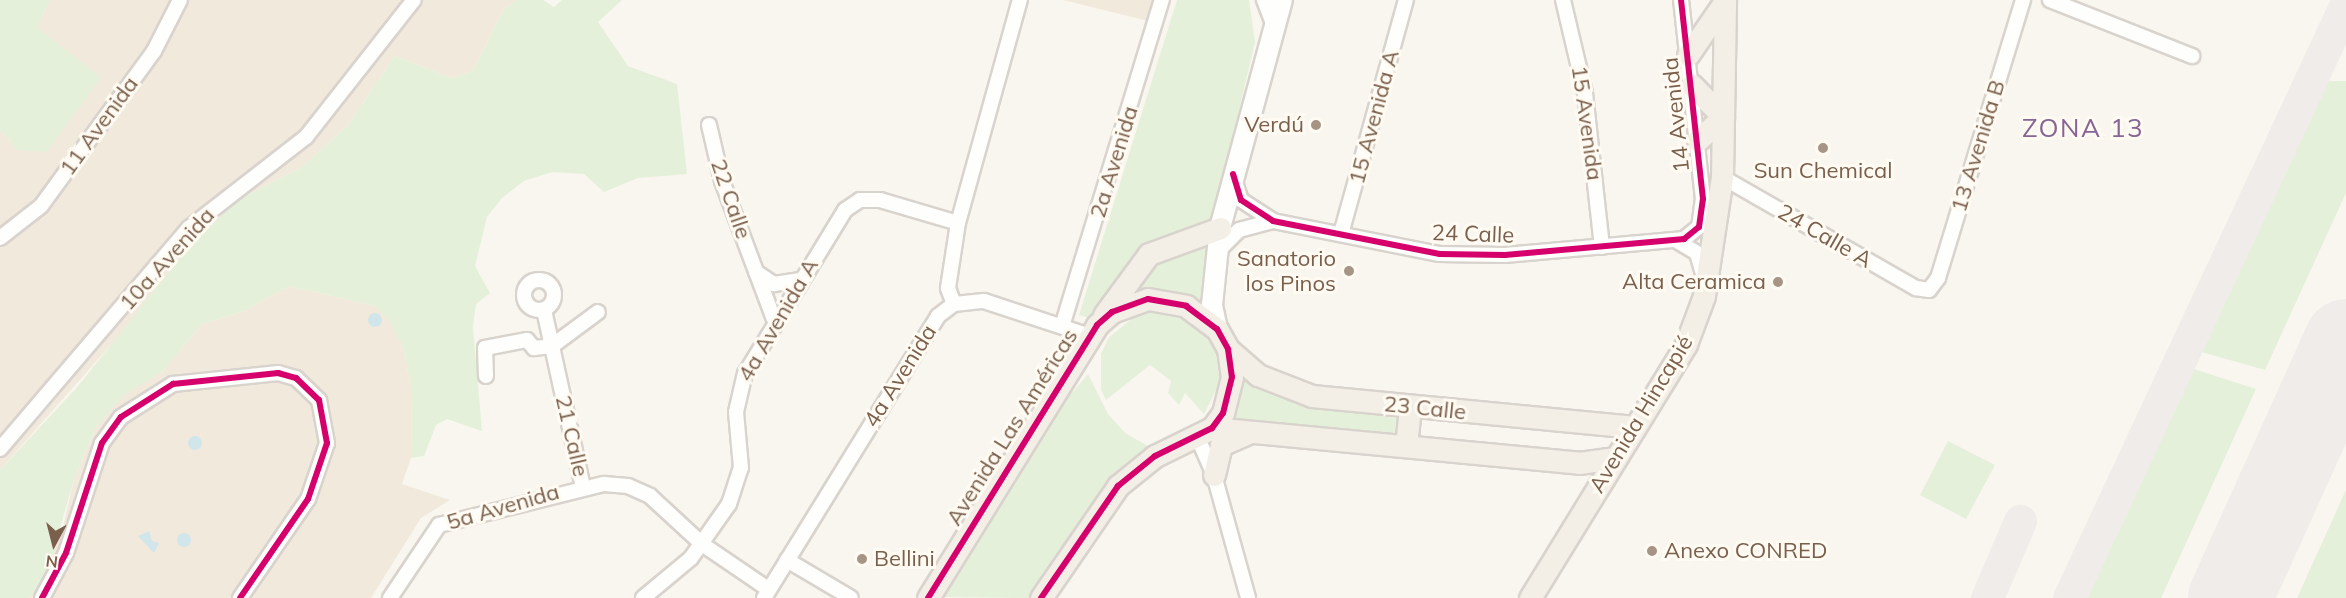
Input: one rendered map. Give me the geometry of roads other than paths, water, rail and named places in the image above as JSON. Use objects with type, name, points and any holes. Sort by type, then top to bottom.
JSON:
[{"type":"main road","points":[[1688,55],[1725,0]]},
{"type":"main road","name":"Avenida Hincapié","points":[[1530,598],[1686,344],[1704,296],[1722,177],[1725,0]]},
{"type":"main road","points":[[1692,85],[1724,117],[1698,140]]},
{"type":"main road","points":[[1090,336],[1143,259],[1220,228]]},
{"type":"main road","name":"Avenida Las Américas","points":[[928,598],[1090,336],[1129,304],[1168,300],[1195,311],[1217,329],[1228,349],[1230,395],[1205,432]]},
{"type":"main road","name":"23 Calle","points":[[1228,349],[1258,375],[1312,396],[1410,407],[1635,426]]},
{"type":"main road","points":[[1406,447],[1410,407]]},
{"type":"main road","points":[[1041,598],[1118,486],[1155,456],[1205,432]]},
{"type":"main road","name":"23 Calle","points":[[1205,432],[1252,432],[1579,463],[1616,458]]},
{"type":"main road","points":[[1214,475],[1221,445],[1252,432]]},
{"type":"main road","points":[[1579,463],[1590,476],[1594,494]]},
{"type":"street","name":"11 Avenida","points":[[0,238],[41,206],[154,51],[180,0]]},
{"type":"street","name":"10a Avenida","points":[[0,449],[189,228],[306,136],[414,0]]},
{"type":"street","name":"4a Avenida","points":[[766,593],[930,324],[954,304],[948,288],[958,223],[1020,0]]},
{"type":"street","name":"2a Avenida","points":[[1066,325],[1162,0]]},
{"type":"street","points":[[1264,0],[1274,26]]},
{"type":"street","points":[[1217,329],[1216,259],[1220,228],[1282,0]]},
{"type":"street","name":"15 Avenida A","points":[[1341,234],[1406,0]]},
{"type":"street","name":"15 Avenida","points":[[1563,0],[1585,93],[1602,247]]},
{"type":"street","name":"14 Avenida","points":[[1677,242],[1699,227],[1703,199],[1681,0]]},
{"type":"street","name":"13 Avenida B","points":[[1929,290],[1938,278],[2023,0]]},
{"type":"street","points":[[2050,0],[2192,56]]},
{"type":"street","name":"22 Calle","points":[[709,125],[722,181],[774,319]]},
{"type":"street","name":"24 Calle","points":[[1233,174],[1241,200],[1273,221],[1461,256],[1677,242]]},
{"type":"street","name":"24 Calle A","points":[[1722,177],[1916,288],[1929,290]]},
{"type":"street","name":"4a Avenida A","points":[[643,598],[702,544],[739,482],[739,388],[774,319],[839,216],[860,200],[894,203],[958,223]]},
{"type":"street","points":[[1216,259],[1230,236],[1273,221]]},
{"type":"street","points":[[1677,242],[1697,253],[1704,296]]},
{"type":"street","points":[[756,272],[774,284],[799,280]]},
{"type":"street","points":[[954,304],[992,303],[1066,325],[1090,336]]},
{"type":"street","name":"21 Calle","points":[[544,310],[583,487],[617,484],[641,491],[702,544],[766,593]]},
{"type":"street","points":[[486,376],[485,348],[527,340],[534,348],[552,346],[598,312]]},
{"type":"street","points":[[42,598],[66,553],[102,443],[121,417],[147,397],[181,382],[287,375],[306,385],[323,408],[324,453],[308,499],[240,598]]},
{"type":"street","points":[[1205,432],[1214,475],[1248,598]]},
{"type":"street","name":"5a Avenida","points":[[390,598],[439,525],[583,487]]},
{"type":"street","points":[[787,560],[851,598]]},
{"type":"place","name":"Verdú","points":[[1316,125]]},
{"type":"place","name":"Sun Chemical","points":[[1823,148]]},
{"type":"place","name":"Sanatorio los Pinos","points":[[1349,271]]},
{"type":"place","name":"Alta Ceramica","points":[[1778,282]]},
{"type":"place","name":"Anexo CONRED","points":[[1652,551]]},
{"type":"place","name":"Bellini","points":[[862,559]]},
{"type":"district","name":"ZONA 13","points":[[2083,128]]}]
